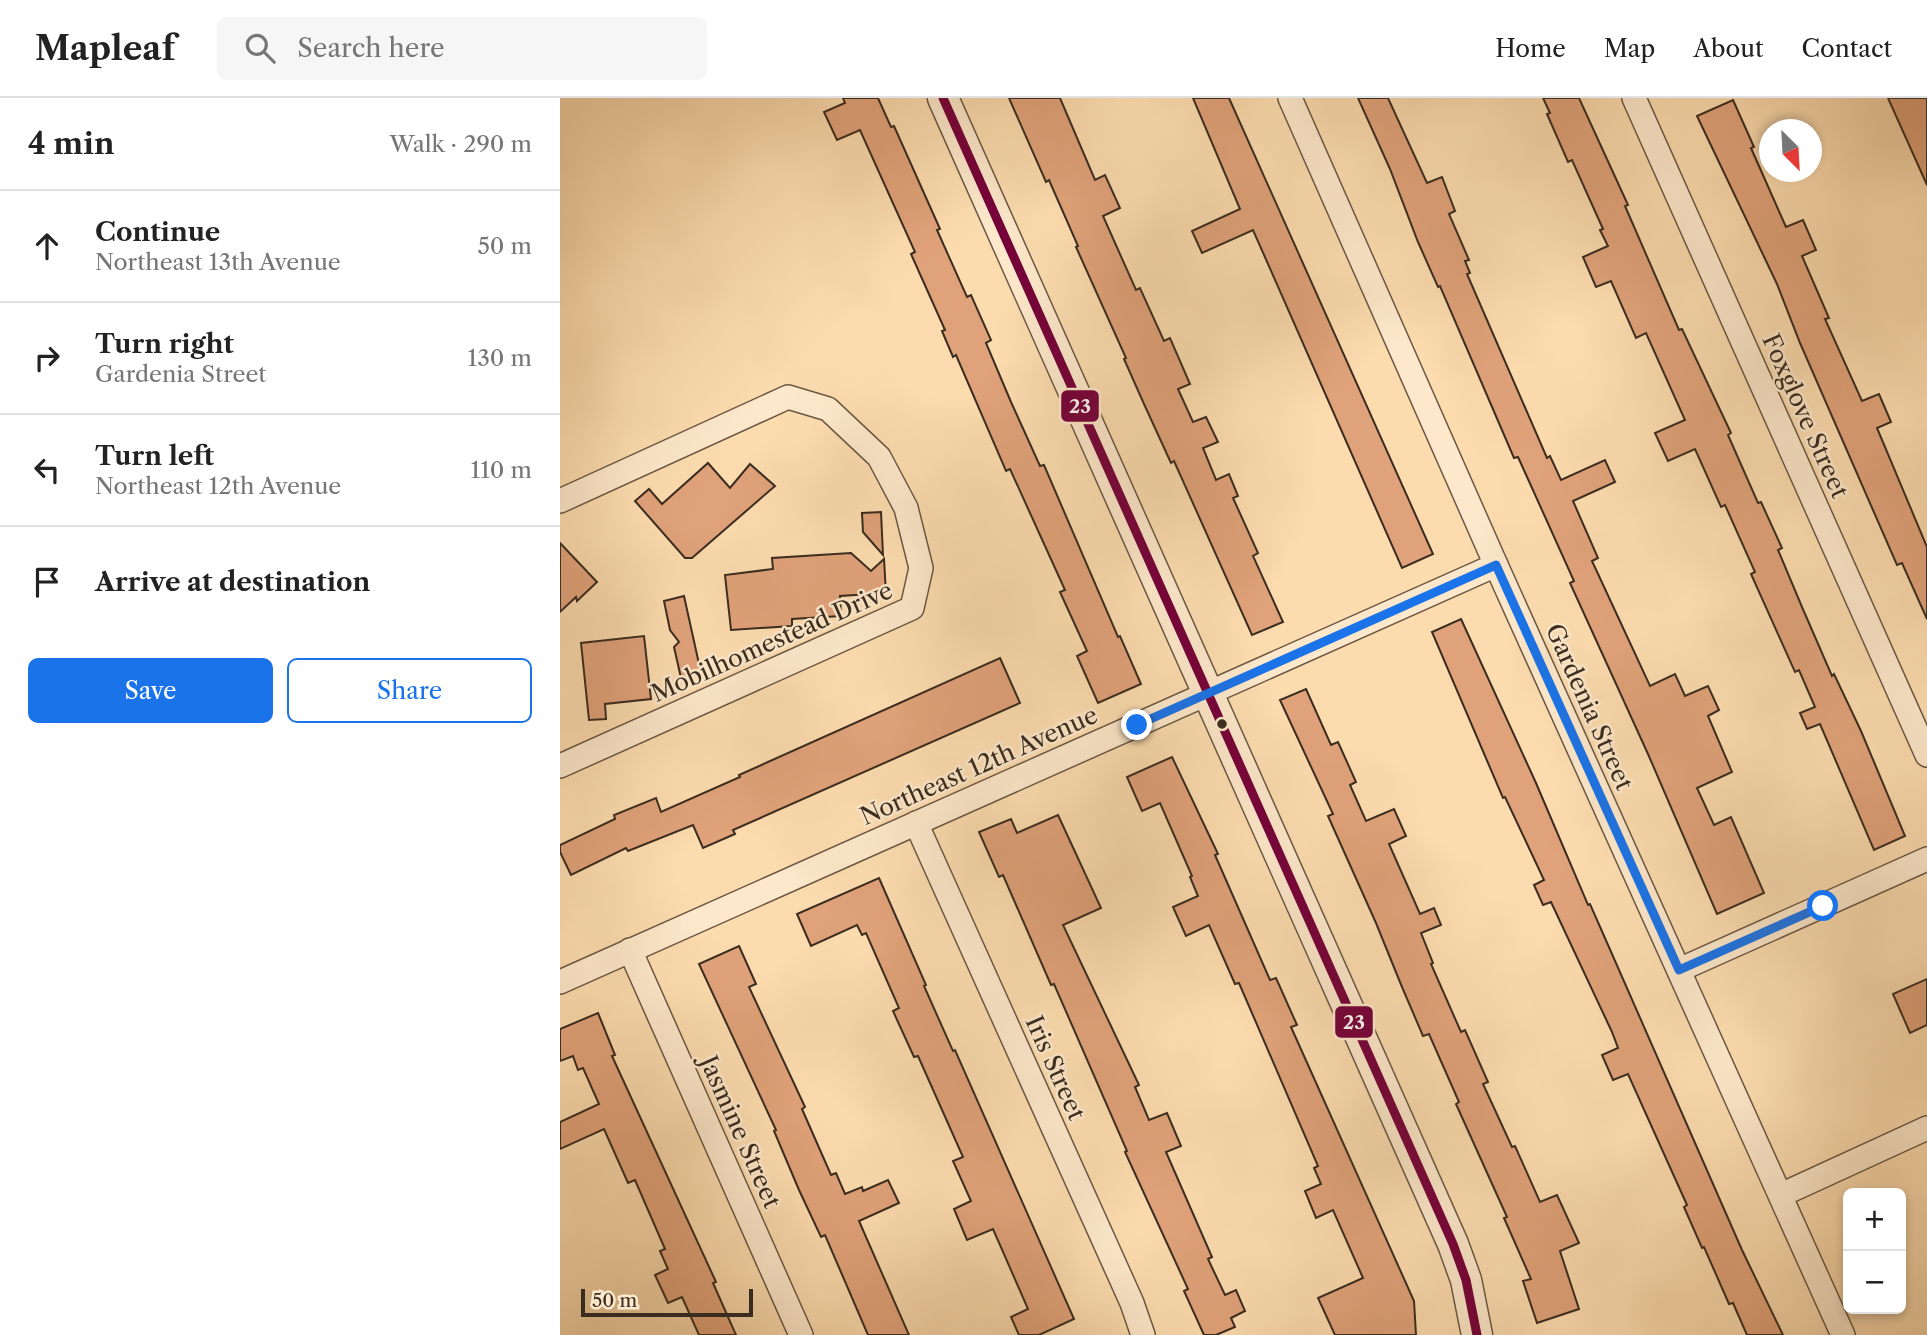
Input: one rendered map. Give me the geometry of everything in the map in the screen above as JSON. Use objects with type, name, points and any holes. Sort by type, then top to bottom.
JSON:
[{"type":"street","points":[[943,98],[1453,1244],[1466,1280],[1477,1335]]},
{"type":"street","name":"Gardenia Street","points":[[1290,98],[1496,565],[1843,1335]]},
{"type":"street","name":"Foxglove Street","points":[[1634,98],[1927,755]]},
{"type":"street","name":"Mobilhomestead Drive","points":[[560,501],[788,397],[828,409],[879,457],[906,508],[921,568],[912,608],[560,766]]},
{"type":"street","name":"Northeast 12th Avenue","points":[[560,982],[1496,565]]},
{"type":"street","name":"Iris Street","points":[[916,823],[1132,1303],[1143,1335]]},
{"type":"street","points":[[1679,970],[1927,859]]},
{"type":"street","name":"Jasmine Street","points":[[630,950],[801,1335]]},
{"type":"street","points":[[1781,1195],[1927,1128]]},
{"type":"building","points":[[843,98],[878,98],[891,127],[894,126],[967,297],[971,295],[991,340],[986,343],[1011,402],[1040,466],[1044,465],[1141,684],[1098,703],[1077,656],[1087,651],[1060,592],[1065,590],[1010,469],[1006,471],[956,355],[953,357],[942,331],[945,330],[911,254],[915,252],[860,130],[837,140],[824,112],[845,103]]},
{"type":"building","points":[[1009,98],[1060,98],[1095,180],[1105,175],[1120,208],[1103,216],[1136,290],[1140,288],[1164,341],[1170,338],[1190,384],[1178,389],[1193,422],[1206,417],[1218,442],[1203,448],[1216,480],[1229,474],[1238,496],[1233,498],[1258,553],[1253,556],[1283,622],[1252,635],[1174,461],[1171,463],[1144,404],[1049,180],[1046,182]]},
{"type":"building","points":[[1193,98],[1229,98],[1433,554],[1402,568],[1253,230],[1202,253],[1192,231],[1240,209]]},
{"type":"building","points":[[1358,98],[1388,98],[1427,183],[1442,177],[1455,211],[1449,214],[1469,260],[1465,261],[1470,273],[1467,274],[1547,458],[1550,456],[1561,480],[1605,460],[1615,482],[1573,501],[1598,558],[1592,561],[1650,686],[1675,674],[1685,696],[1708,686],[1719,710],[1708,716],[1732,772],[1697,788],[1714,825],[1731,817],[1764,893],[1717,914],[1570,583],[1574,581],[1518,457],[1514,458],[1440,286],[1438,287],[1418,242],[1390,169]]},
{"type":"building","points":[[1543,98],[1579,98],[1628,205],[1625,206],[1679,330],[1682,329],[1731,433],[1728,435],[1758,503],[1761,502],[1782,548],[1778,550],[1802,607],[1832,676],[1834,674],[1861,731],[1905,836],[1874,850],[1820,724],[1807,729],[1800,713],[1815,707],[1799,670],[1795,672],[1751,574],[1755,572],[1725,505],[1721,507],[1695,449],[1668,461],[1655,433],[1685,420],[1646,333],[1636,338],[1611,281],[1596,287],[1583,257],[1608,246],[1572,160],[1568,162]]},
{"type":"building","points":[[1888,98],[1927,98],[1927,185]]},
{"type":"building","points":[[1733,100],[1754,147],[1751,148],[1759,166],[1759,182],[1766,182],[1786,227],[1803,220],[1816,250],[1802,256],[1829,318],[1825,319],[1862,401],[1879,394],[1891,422],[1877,428],[1927,547],[1927,619],[1902,563],[1897,565],[1777,284],[1697,116]]},
{"type":"building","points":[[708,463],[730,488],[750,464],[775,486],[692,558],[685,558],[635,501],[649,489],[662,504]]},
{"type":"building","points":[[881,512],[883,555],[863,532],[862,513]]},
{"type":"building","points":[[560,543],[597,582],[577,601],[576,597],[560,612]]},
{"type":"building","points":[[851,553],[871,571],[884,559],[886,593],[840,596],[841,616],[792,619],[792,626],[731,630],[725,575],[773,569],[772,558]]},
{"type":"building","points":[[684,596],[701,673],[681,678],[674,647],[679,642],[670,630],[664,601]]},
{"type":"building","points":[[1461,619],[1742,1250],[1783,1335],[1747,1335],[1733,1303],[1729,1304],[1704,1247],[1702,1248],[1684,1207],[1687,1205],[1628,1074],[1613,1080],[1602,1055],[1618,1048],[1612,1032],[1551,902],[1543,905],[1534,885],[1544,880],[1505,797],[1503,798],[1432,632]]},
{"type":"building","points":[[644,636],[651,699],[605,704],[606,719],[589,720],[581,643]]},
{"type":"building","points":[[1000,658],[1020,703],[733,830],[735,834],[703,848],[693,825],[628,851],[626,848],[571,875],[560,852],[560,845],[615,819],[614,815],[656,798],[661,812]]},
{"type":"building","points":[[1306,689],[1331,745],[1338,742],[1356,782],[1350,785],[1366,821],[1394,809],[1406,836],[1389,844],[1420,914],[1434,908],[1441,925],[1421,933],[1433,963],[1431,964],[1461,1032],[1465,1030],[1488,1082],[1483,1084],[1540,1202],[1557,1195],[1579,1243],[1560,1251],[1579,1309],[1537,1323],[1523,1281],[1531,1279],[1504,1218],[1507,1217],[1456,1104],[1459,1102],[1429,1034],[1423,1036],[1328,816],[1333,814],[1280,700]]},
{"type":"building","points":[[1172,757],[1218,854],[1215,855],[1270,980],[1276,978],[1297,1025],[1291,1027],[1414,1301],[1416,1335],[1335,1335],[1318,1298],[1363,1278],[1333,1210],[1316,1218],[1305,1191],[1321,1184],[1314,1168],[1318,1166],[1239,983],[1235,984],[1209,925],[1186,936],[1173,907],[1198,896],[1160,803],[1142,811],[1127,777]]},
{"type":"building","points":[[1058,815],[1101,908],[1063,925],[1139,1085],[1135,1087],[1149,1120],[1167,1113],[1181,1146],[1166,1152],[1212,1257],[1208,1259],[1225,1295],[1236,1290],[1245,1311],[1231,1318],[1235,1327],[1216,1335],[1204,1335],[1184,1291],[1188,1289],[1125,1152],[1127,1151],[1054,984],[1051,985],[1003,875],[999,877],[979,832],[1011,819],[1017,833]]},
{"type":"building","points":[[879,878],[926,985],[924,986],[1074,1319],[1039,1335],[1019,1335],[1011,1317],[1028,1309],[993,1229],[967,1240],[954,1209],[971,1201],[953,1161],[963,1157],[918,1056],[914,1057],[893,1011],[899,1008],[866,933],[862,935],[857,925],[811,946],[797,914]]},
{"type":"building","points":[[739,946],[756,984],[749,987],[805,1107],[802,1109],[831,1175],[836,1173],[845,1194],[862,1187],[863,1191],[888,1180],[899,1203],[859,1221],[909,1335],[868,1335],[825,1235],[821,1237],[799,1190],[774,1131],[776,1130],[699,964]]},
{"type":"building","points":[[1927,979],[1927,1025],[1910,1033],[1893,994]]},
{"type":"building","points":[[598,1013],[615,1055],[612,1056],[716,1282],[713,1283],[736,1335],[699,1335],[682,1297],[668,1303],[655,1275],[668,1269],[660,1251],[665,1249],[635,1180],[628,1183],[604,1129],[560,1149],[560,1122],[599,1104],[583,1068],[578,1070],[573,1056],[560,1061],[560,1029]]},
{"type":"transit line","name":"23","points":[[943,98],[1453,1244],[1466,1280],[1477,1335]]},
{"type":"route","points":[[1137,725],[1496,565],[1679,970],[1823,906]]}]
